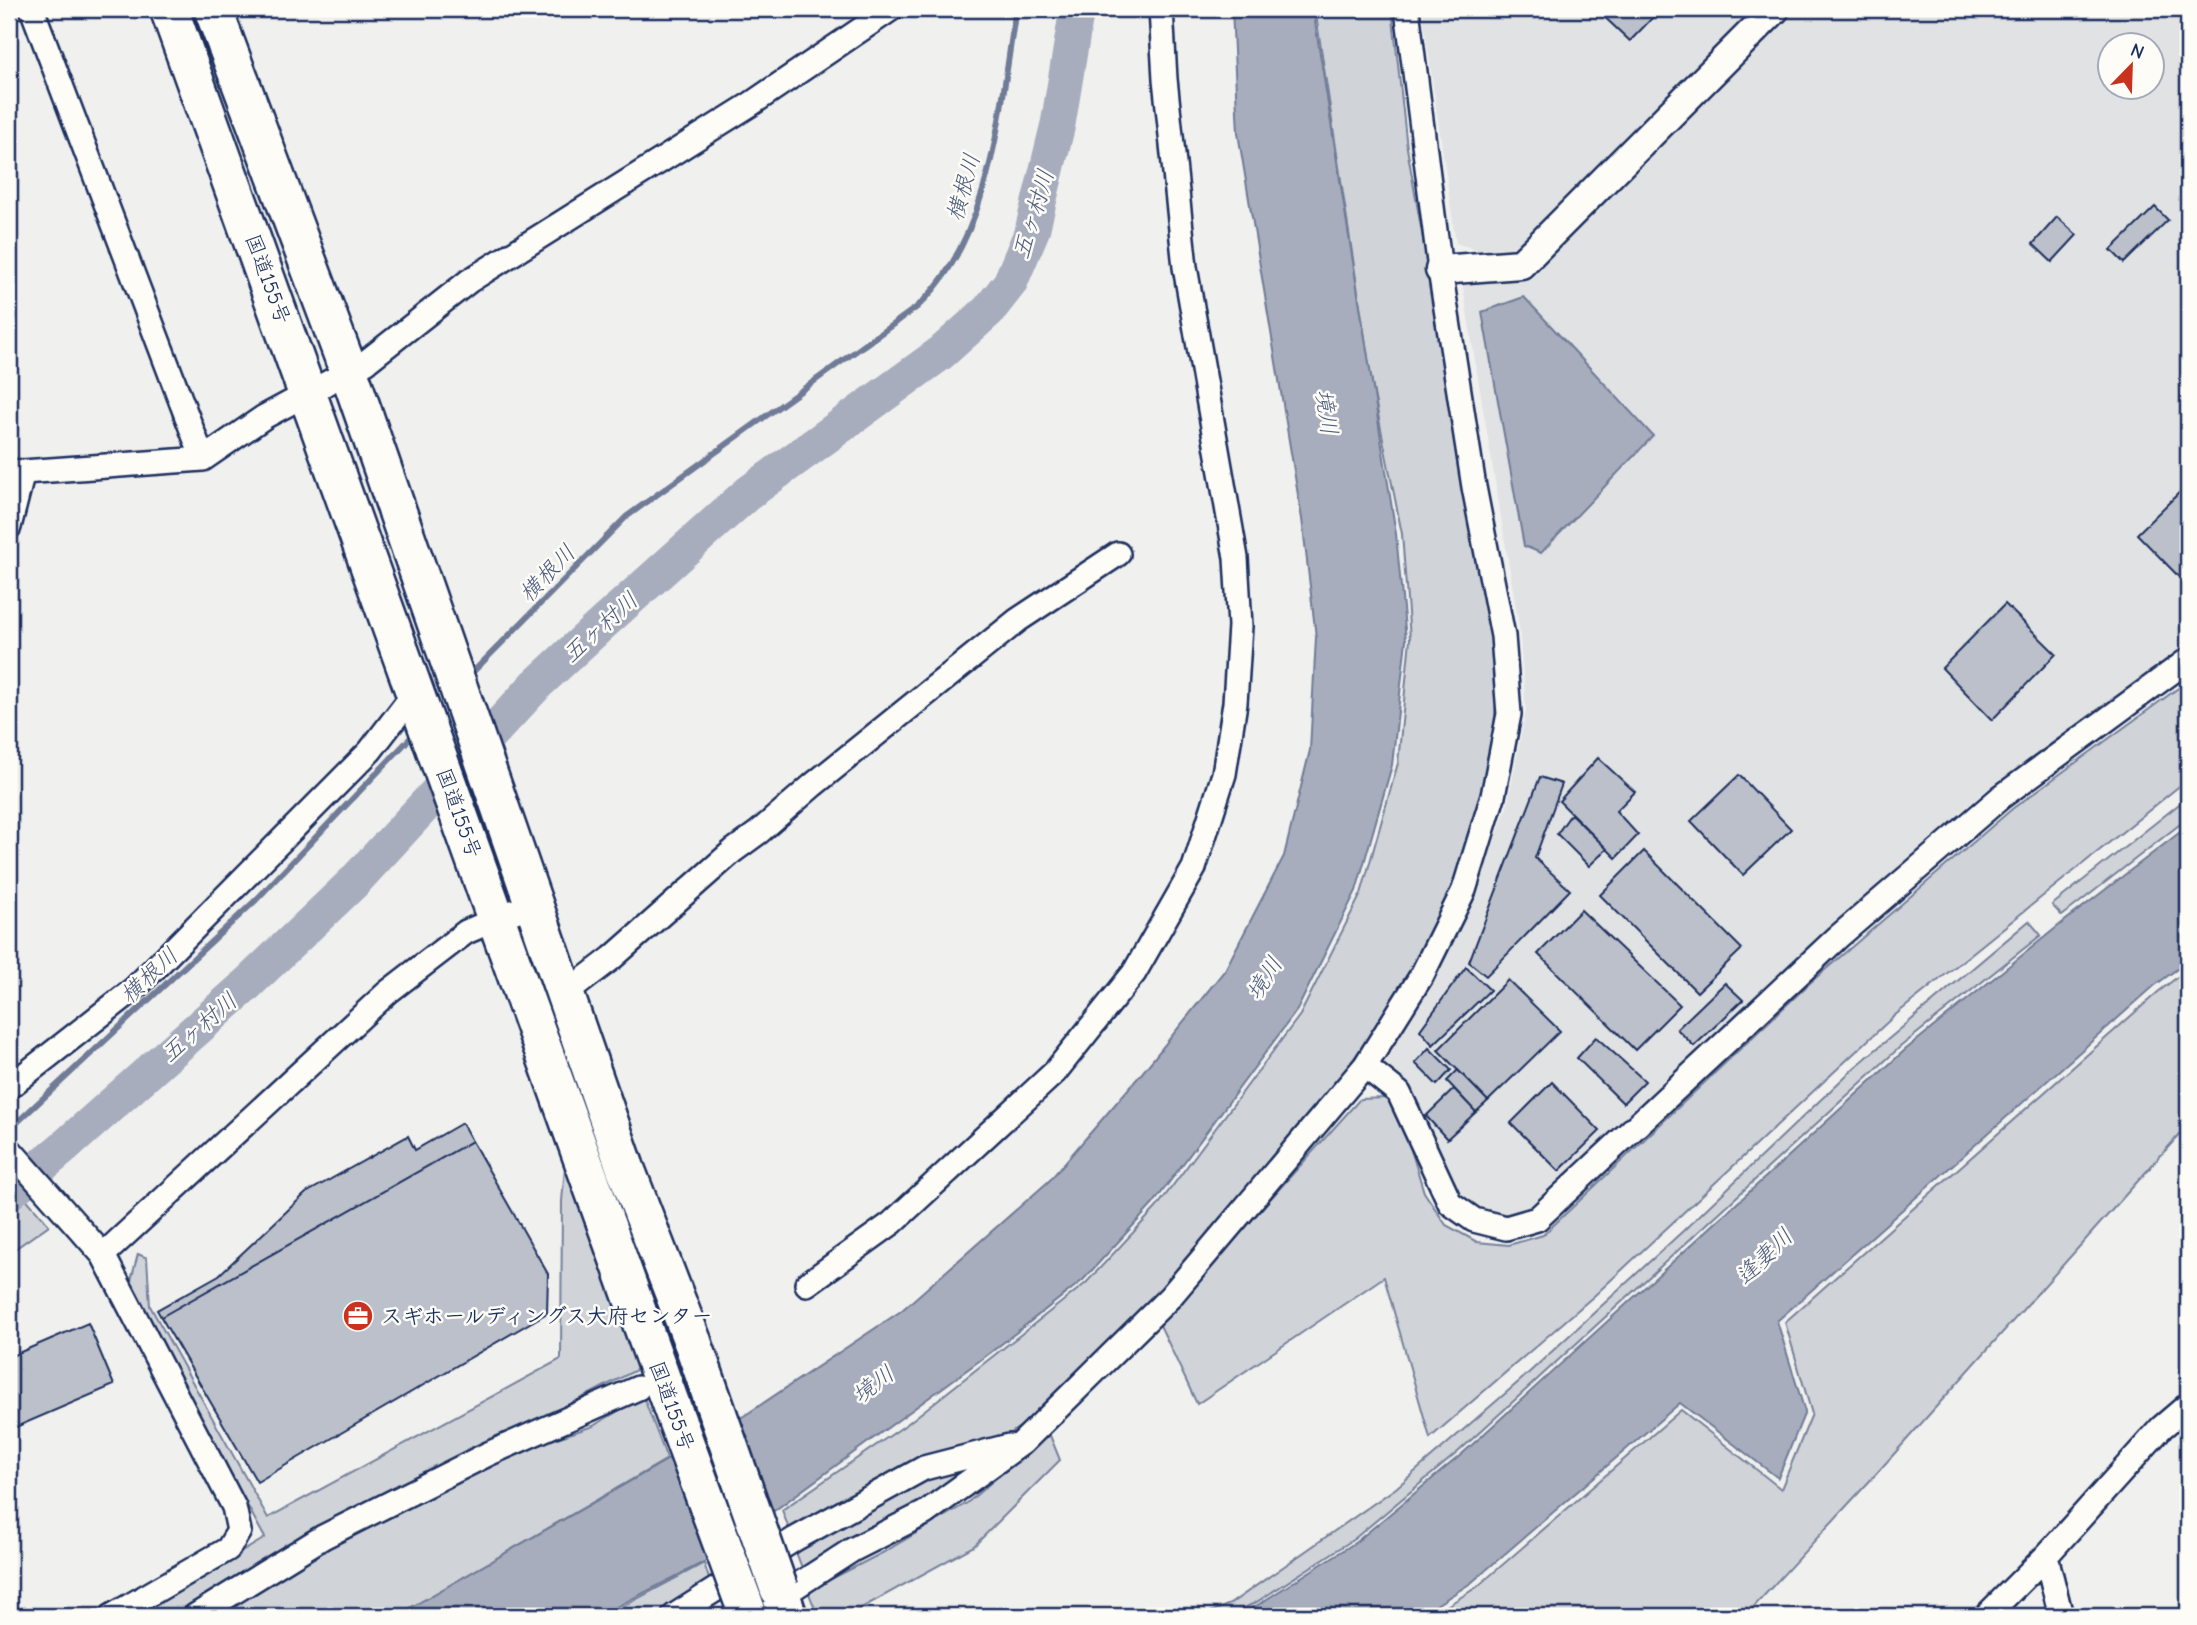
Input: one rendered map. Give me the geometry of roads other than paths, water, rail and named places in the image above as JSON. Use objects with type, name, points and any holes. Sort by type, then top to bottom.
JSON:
[{"type":"highway","name":"国道155号","points":[[170,9],[497,919],[652,1391],[748,1614]]},
{"type":"highway","name":"国道155号","points":[[213,9],[349,372],[625,1167],[693,1343],[783,1600]]},
{"type":"street","points":[[32,9],[203,459]]},
{"type":"street","points":[[9,527],[14,467],[203,459],[264,417],[366,362],[469,281],[751,104],[891,9]]},
{"type":"street","points":[[807,1284],[892,1223],[1055,1072],[1134,973],[1194,868],[1224,774],[1235,703],[1240,626],[1236,558],[1185,267],[1165,79],[1161,9]]},
{"type":"street","points":[[783,1600],[852,1550],[925,1513],[1022,1443],[1170,1297],[1366,1066],[1422,975],[1464,890],[1493,796],[1509,714],[1503,636],[1474,487],[1440,270],[1407,9]]},
{"type":"street","points":[[1440,270],[1521,264],[1776,9]]},
{"type":"street","points":[[565,994],[612,958],[733,850],[759,832],[813,785],[1008,628],[1118,554]]},
{"type":"street","points":[[1366,1066],[1399,1093],[1450,1203],[1474,1220],[1506,1228],[1536,1219],[1838,937],[2001,797],[2188,660]]},
{"type":"street","points":[[9,1087],[134,989],[370,751],[417,695]]},
{"type":"street","points":[[103,1255],[388,992],[466,932],[534,903]]},
{"type":"street","points":[[9,1149],[103,1255],[234,1507],[239,1531],[228,1549],[112,1616]]},
{"type":"street","points":[[195,1616],[335,1531],[488,1454],[652,1391]]},
{"type":"street","points":[[1986,1616],[2046,1556],[2161,1428],[2188,1405]]},
{"type":"street","points":[[2161,1428],[2188,1425]]},
{"type":"street","points":[[674,1616],[795,1539],[924,1468],[1022,1443]]},
{"type":"street","points":[[2046,1556],[2062,1616]]},
{"type":"water","name":"境川","points":[[1232,9],[1315,9],[1396,534],[1406,640],[1392,765],[1356,891],[1297,1010],[1153,1204],[1083,1280],[990,1353],[704,1562],[599,1616],[396,1616],[747,1414],[901,1311],[1049,1181],[1142,1073],[1225,970],[1284,856],[1310,750],[1316,637],[1302,519],[1238,133]]},
{"type":"water","points":[[1524,297],[1653,436],[1541,553],[1524,546],[1482,312]]},
{"type":"water","name":"逢妻川","points":[[2188,826],[2188,961],[2154,986],[1777,1321],[1805,1412],[1778,1478],[1680,1403],[1471,1583],[1419,1616],[1234,1616],[1256,1606],[1356,1542],[1462,1454],[1905,1050],[2062,923]]},
{"type":"waterway","name":"横根川","points":[[468,677],[626,517],[917,307],[942,278],[962,245],[978,208],[998,127],[1016,9]]},
{"type":"waterway","name":"五ヶ村川","points":[[9,1193],[242,989],[353,883],[537,684],[602,624],[747,494],[941,353],[988,311],[1010,283],[1032,231],[1058,124],[1077,9]]},
{"type":"waterway","name":"横根川","points":[[9,1130],[256,900],[415,733]]},
{"type":"place","name":"スギホールディングス大府センター","points":[[358,1316]]}]
